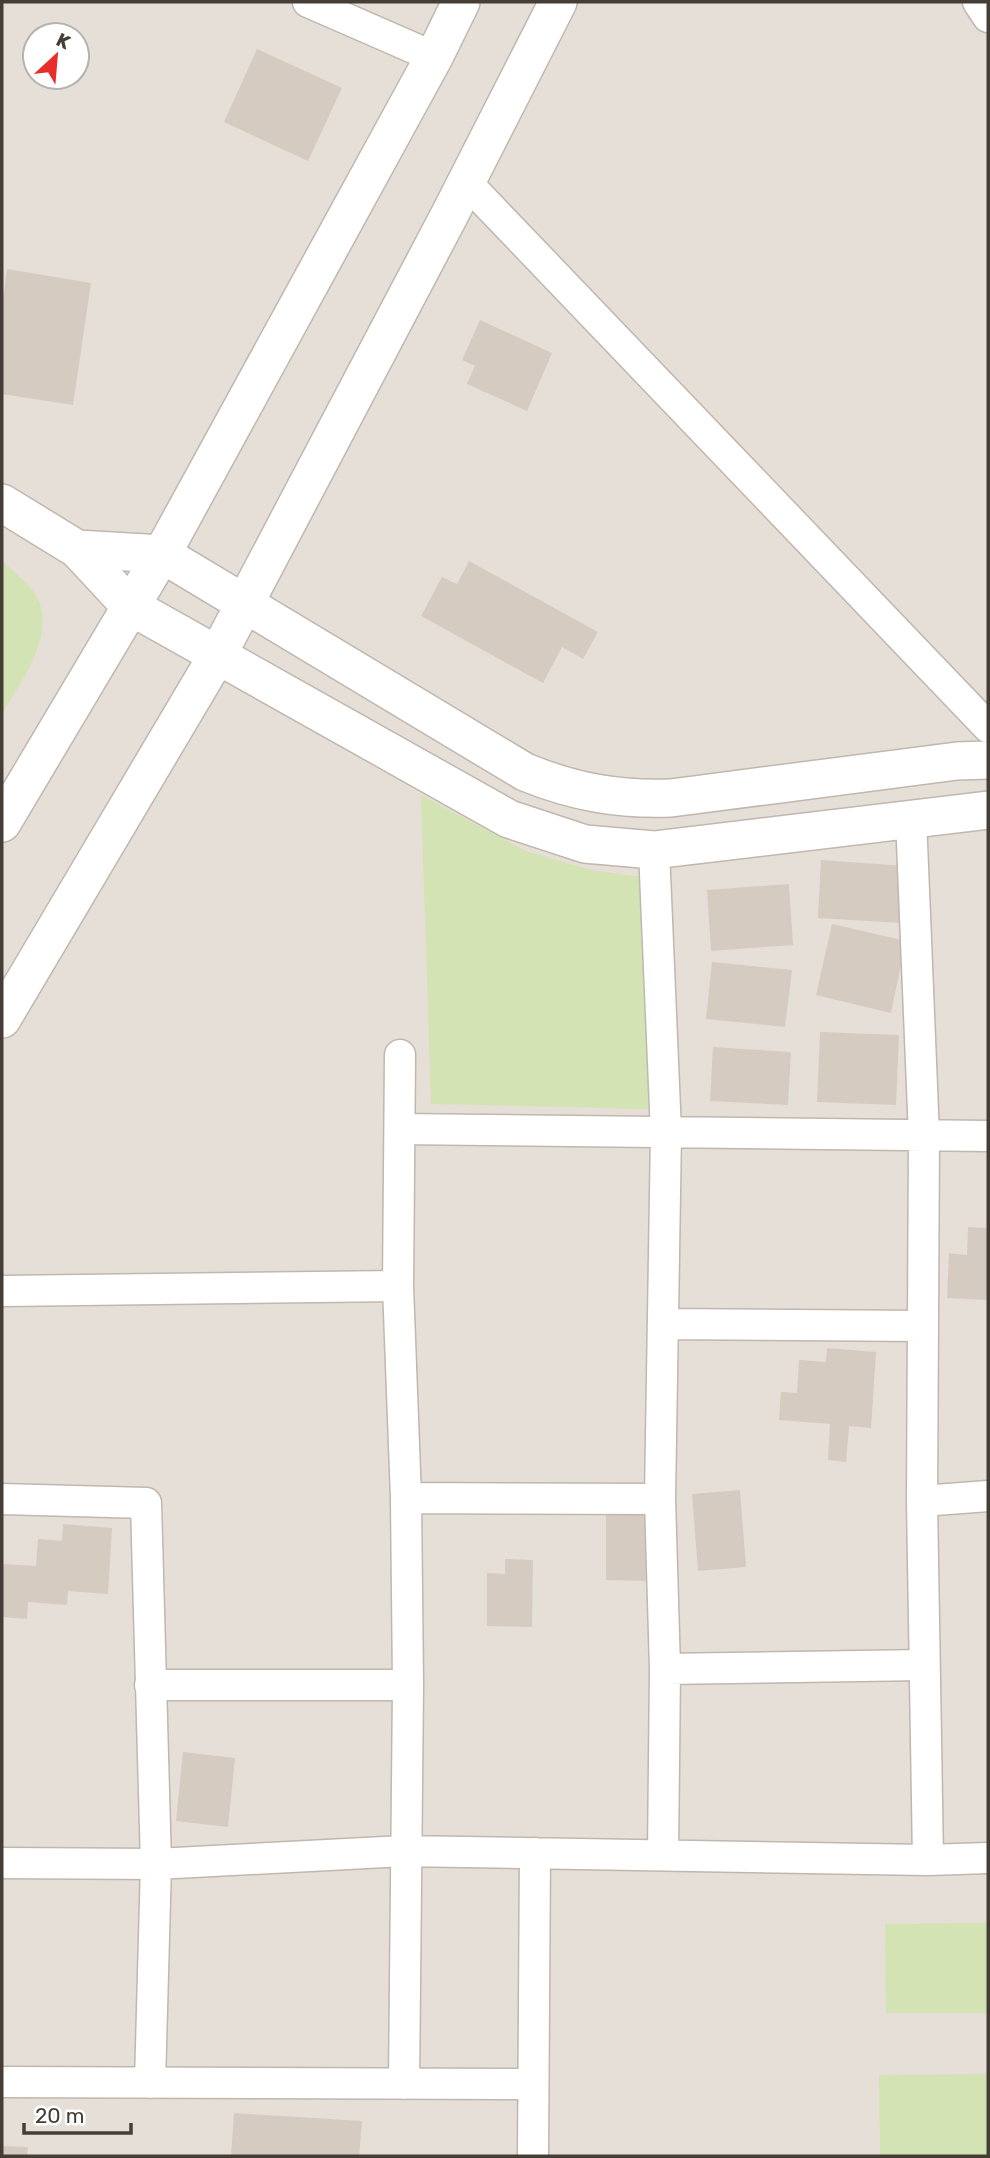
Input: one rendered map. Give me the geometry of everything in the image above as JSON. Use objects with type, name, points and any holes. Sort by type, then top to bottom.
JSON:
[{"type":"street","points":[[307,2],[434,57]]},
{"type":"street","points":[[2,823],[162,554],[434,57],[461,2]]},
{"type":"street","points":[[2,1019],[217,656],[558,2]]},
{"type":"street","points":[[978,2],[988,17]]},
{"type":"street","points":[[466,182],[988,727]]},
{"type":"street","points":[[2,503],[77,549],[130,606],[509,819],[584,844],[654,850],[988,810]]},
{"type":"street","points":[[77,549],[162,554],[525,772],[578,792],[639,799],[671,798],[957,761],[988,760]]},
{"type":"street","points":[[911,818],[924,1136],[922,1501],[928,1860]]},
{"type":"street","points":[[654,850],[666,1132],[660,1499],[665,1669],[663,1854]]},
{"type":"street","points":[[400,1055],[398,1286],[406,1498],[408,1685],[404,1851],[404,2084]]},
{"type":"street","points":[[400,1129],[988,1136]]},
{"type":"street","points":[[2,1291],[398,1286]]},
{"type":"street","points":[[663,1324],[923,1326]]},
{"type":"street","points":[[922,1501],[988,1496]]},
{"type":"street","points":[[406,1498],[660,1499]]},
{"type":"street","points":[[2,1499],[146,1503],[156,1864],[150,2083]]},
{"type":"street","points":[[665,1669],[924,1665]]},
{"type":"street","points":[[150,1685],[408,1685]]},
{"type":"street","points":[[2,1863],[156,1864],[404,1851],[928,1860],[988,1858]]},
{"type":"street","points":[[533,2156],[535,1853]]},
{"type":"street","points":[[2,2082],[534,2084]]},
{"type":"shaded area","points":[[2,2],[988,2],[988,2156],[2,2156]]},
{"type":"green space","points":[[2,561],[33,591],[43,622],[41,638],[28,671],[2,714]]},
{"type":"green space","points":[[421,795],[526,851],[591,870],[650,878],[648,1109],[431,1104]]},
{"type":"green space","points":[[988,1923],[988,2013],[886,2013],[885,1924]]},
{"type":"green space","points":[[988,2074],[988,2156],[880,2156],[879,2075]]},
{"type":"building","points":[[257,49],[342,88],[308,161],[224,122]]},
{"type":"building","points":[[7,269],[91,283],[73,405],[2,394],[2,307]]},
{"type":"building","points":[[480,320],[552,353],[527,411],[467,384],[475,366],[462,360]]},
{"type":"building","points":[[469,561],[598,632],[583,659],[562,647],[543,683],[421,616],[442,577],[457,584]]},
{"type":"building","points":[[821,860],[906,866],[903,923],[818,918]]},
{"type":"building","points":[[789,884],[793,945],[711,951],[707,890]]},
{"type":"building","points":[[832,924],[906,941],[891,1013],[816,995]]},
{"type":"building","points":[[712,962],[792,970],[785,1027],[706,1019]]},
{"type":"building","points":[[820,1032],[899,1035],[896,1105],[817,1102]]},
{"type":"building","points":[[713,1047],[791,1052],[788,1105],[710,1101]]},
{"type":"building","points":[[968,1227],[988,1228],[988,1300],[947,1298],[949,1253],[967,1255]]},
{"type":"building","points":[[827,1348],[876,1352],[871,1428],[849,1426],[846,1462],[828,1460],[830,1424],[779,1420],[781,1392],[797,1393],[799,1360],[826,1362]]},
{"type":"building","points":[[740,1490],[746,1567],[698,1571],[692,1494]]},
{"type":"building","points":[[606,1509],[650,1510],[650,1581],[606,1580]]},
{"type":"building","points":[[63,1524],[112,1528],[108,1594],[68,1591],[67,1605],[28,1602],[27,1619],[2,1617],[2,1564],[36,1566],[38,1539],[62,1541]]},
{"type":"building","points":[[505,1559],[533,1560],[532,1627],[487,1626],[487,1573],[505,1574]]},
{"type":"building","points":[[183,1752],[235,1758],[228,1827],[176,1821]]},
{"type":"building","points":[[234,2113],[362,2121],[359,2156],[231,2156]]},
{"type":"building","points":[[2,2146],[28,2147],[27,2156],[2,2156]]}]
